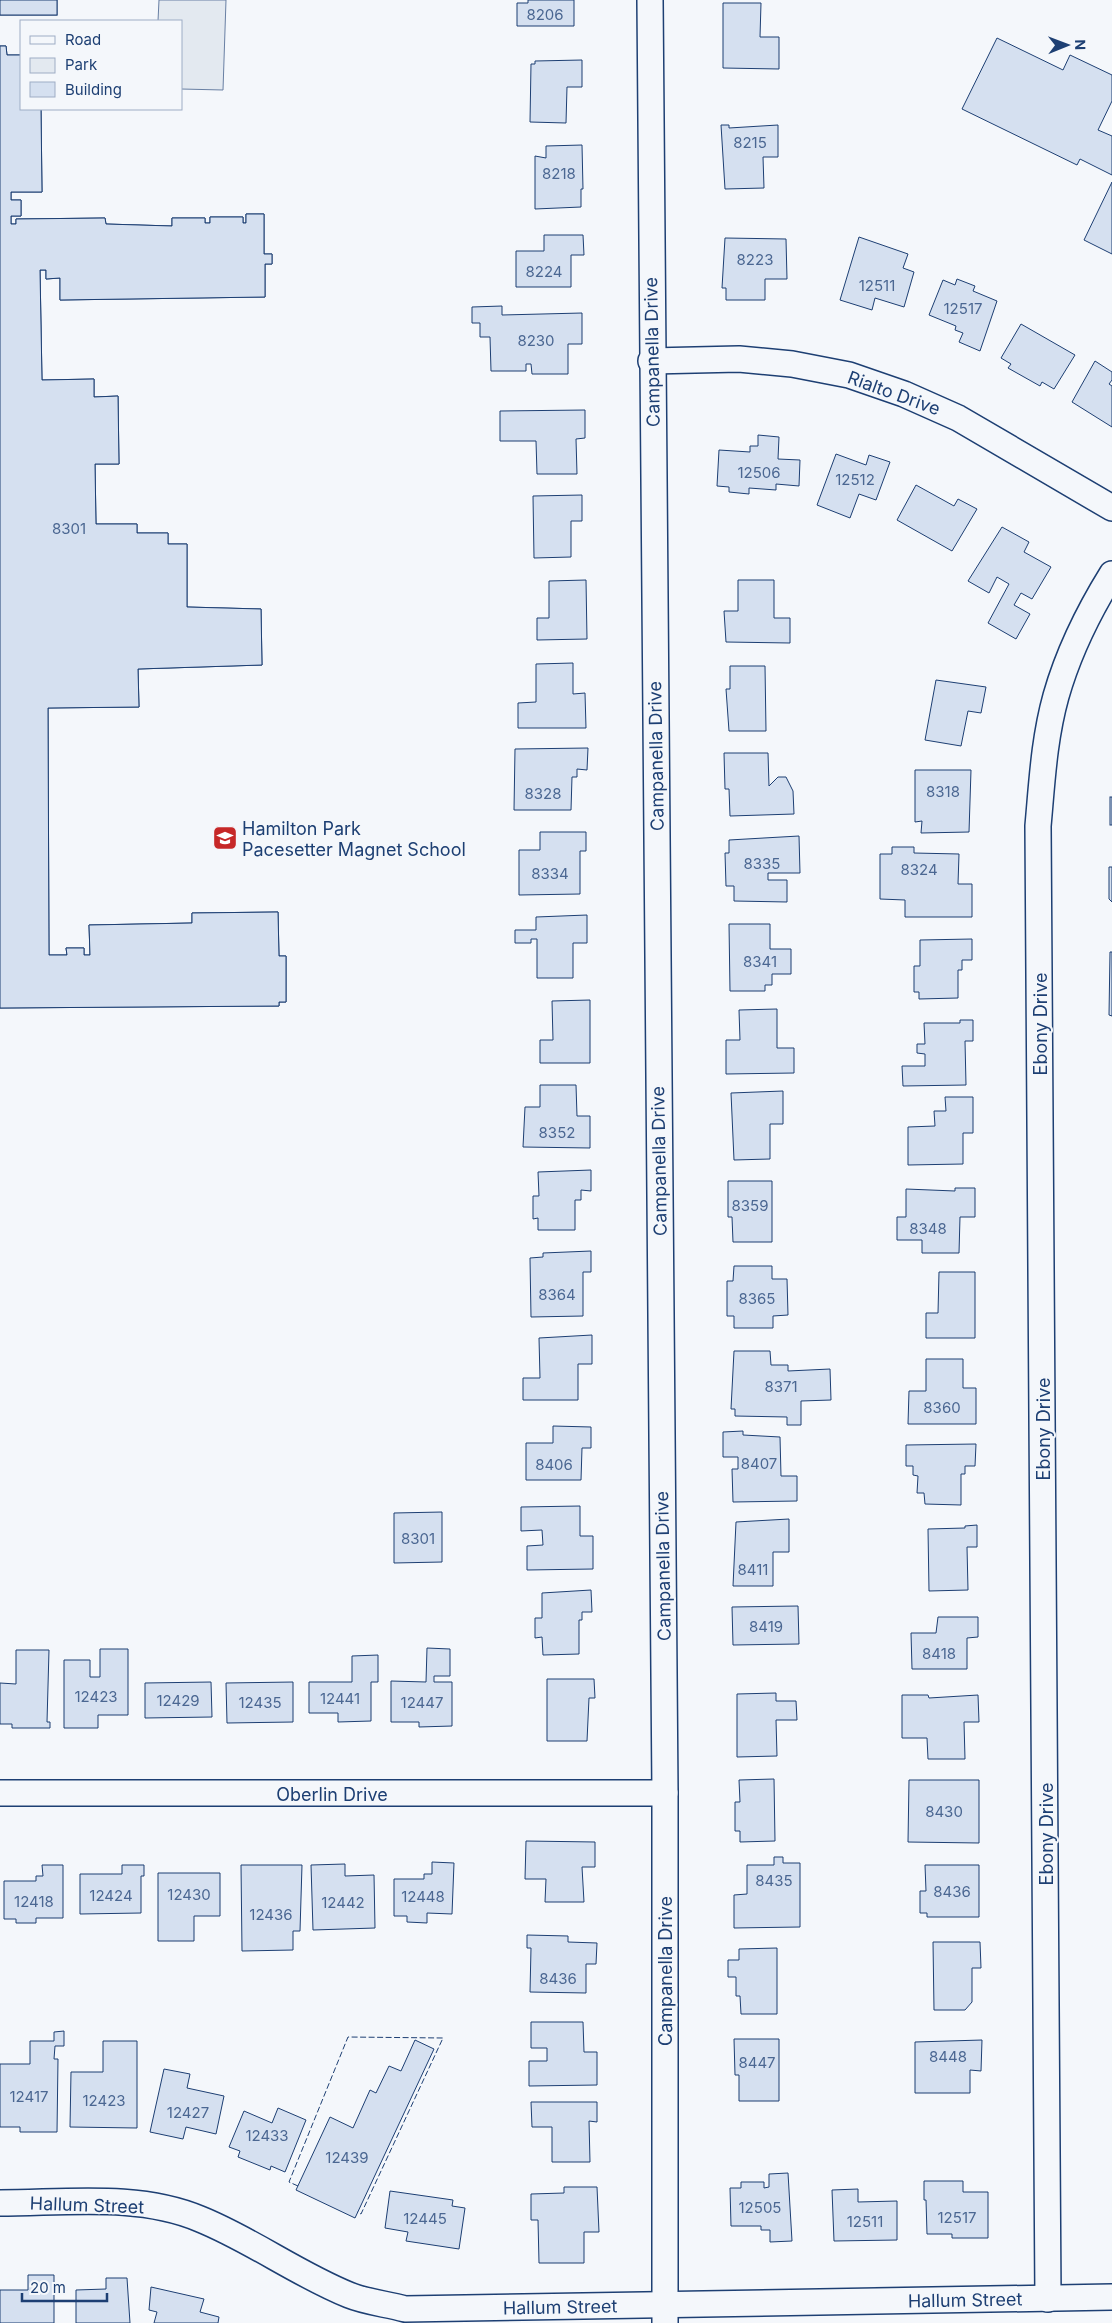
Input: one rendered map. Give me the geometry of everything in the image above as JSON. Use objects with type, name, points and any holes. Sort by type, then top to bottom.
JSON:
[{"type":"street","name":"Campanella Drive","points":[[650,0],[651,361],[665,1793],[665,2314]]},
{"type":"street","name":"Rialto Drive","points":[[651,361],[739,359],[792,364],[849,376],[904,394],[958,418],[1112,508]]},
{"type":"street","name":"Ebony Drive","points":[[1048,2298],[1038,826],[1044,756],[1056,696],[1078,636],[1112,574]]},
{"type":"street","name":"Oberlin Drive","points":[[0,1793],[665,1793]]},
{"type":"street","name":"Hallum Street","points":[[0,2203],[123,2202],[159,2207],[199,2218],[312,2278],[351,2296],[405,2309],[665,2314],[1112,2297]]},
{"type":"green space","points":[[159,0],[226,0],[223,90],[182,89],[182,20],[158,20]]},
{"type":"building","points":[[0,0],[57,0],[57,15],[0,15]]},
{"type":"building","points":[[0,0],[57,0],[57,15],[0,15]]},
{"type":"building","points":[[528,0],[574,0],[574,26],[517,26],[517,3],[528,3]]},
{"type":"building","points":[[723,3],[761,3],[760,37],[779,37],[779,69],[723,68]]},
{"type":"building","points":[[997,38],[1063,70],[1070,55],[1112,75],[1112,101],[1098,130],[1112,136],[1112,175],[1080,159],[1077,165],[962,109]]},
{"type":"building","points":[[0,46],[6,46],[7,55],[20,55],[20,110],[41,110],[42,192],[11,192],[11,200],[21,200],[21,216],[11,216],[11,224],[16,224],[16,219],[105,218],[106,224],[172,226],[172,218],[205,218],[205,223],[210,223],[210,217],[243,217],[243,223],[246,223],[246,214],[264,214],[264,254],[272,254],[272,264],[265,264],[265,297],[60,300],[60,278],[46,279],[46,270],[40,270],[42,380],[94,379],[94,397],[118,396],[119,464],[95,464],[96,524],[137,524],[137,533],[168,533],[168,544],[187,544],[187,607],[261,609],[262,665],[138,669],[139,707],[48,708],[49,955],[67,955],[66,948],[84,948],[84,955],[90,955],[89,925],[192,923],[192,913],[278,912],[279,956],[286,956],[286,1002],[279,1002],[279,1006],[0,1008]]},
{"type":"building","points":[[0,46],[6,46],[7,55],[20,55],[20,110],[41,110],[42,192],[11,192],[11,200],[21,200],[21,216],[11,216],[11,224],[16,224],[16,219],[105,218],[106,224],[172,226],[172,218],[205,218],[205,223],[210,223],[210,217],[243,217],[243,223],[246,223],[246,214],[264,214],[264,254],[272,254],[272,264],[265,264],[265,297],[60,300],[60,278],[46,279],[46,270],[40,270],[42,380],[94,379],[94,397],[118,396],[119,464],[95,464],[96,524],[137,524],[137,533],[168,533],[168,544],[187,544],[187,607],[261,609],[262,665],[138,669],[139,707],[48,708],[49,955],[67,955],[66,948],[84,948],[84,955],[90,955],[89,925],[192,923],[192,913],[278,912],[279,956],[286,956],[286,1002],[279,1002],[279,1006],[0,1008]]},
{"type":"building","points":[[582,60],[582,87],[567,87],[566,123],[530,122],[531,64],[535,64],[535,61]]},
{"type":"building","points":[[721,125],[729,125],[729,128],[778,125],[778,157],[763,157],[764,188],[725,189]]},
{"type":"building","points":[[582,145],[583,189],[581,189],[581,207],[535,209],[535,156],[546,158],[546,146]]},
{"type":"building","points":[[1112,182],[1112,254],[1084,240]]},
{"type":"building","points":[[544,235],[583,235],[584,255],[571,255],[571,287],[516,287],[516,251],[544,251]]},
{"type":"building","points":[[859,237],[908,254],[903,268],[914,272],[904,307],[875,298],[872,310],[840,300]]},
{"type":"building","points":[[725,238],[786,239],[787,279],[765,279],[765,300],[726,300],[726,288],[722,288]]},
{"type":"building","points":[[957,279],[975,286],[973,291],[997,301],[980,351],[959,342],[963,333],[955,330],[956,326],[929,315],[943,280],[955,285]]},
{"type":"building","points":[[502,306],[502,315],[582,313],[582,344],[568,344],[568,374],[532,374],[531,364],[526,364],[526,371],[491,371],[490,337],[480,337],[480,323],[472,323],[472,307]]},
{"type":"building","points":[[1021,324],[1075,355],[1054,389],[1042,382],[1040,386],[1008,368],[1011,364],[1001,358]]},
{"type":"building","points":[[1095,361],[1112,372],[1112,380],[1109,384],[1112,386],[1112,427],[1072,402]]},
{"type":"building","points":[[585,410],[585,438],[576,439],[577,474],[537,474],[536,441],[500,441],[500,411]]},
{"type":"building","points":[[758,435],[779,437],[778,459],[800,460],[799,486],[776,484],[776,490],[749,488],[749,494],[729,492],[729,487],[717,486],[719,450],[750,452],[750,446],[758,446]]},
{"type":"building","points":[[836,454],[866,465],[869,455],[890,462],[876,500],[859,494],[850,518],[817,505]]},
{"type":"building","points":[[916,485],[954,506],[958,499],[977,509],[952,551],[897,520]]},
{"type":"building","points":[[582,495],[582,521],[571,521],[571,557],[534,558],[533,496]]},
{"type":"building","points":[[1002,527],[1029,542],[1024,552],[1051,567],[1032,599],[1021,593],[1014,605],[1030,614],[1016,639],[988,623],[1009,584],[997,577],[989,593],[968,581]]},
{"type":"building","points":[[586,580],[587,639],[537,640],[537,618],[549,618],[549,581]]},
{"type":"building","points":[[738,580],[774,580],[774,618],[790,618],[790,643],[726,642],[724,611],[738,611]]},
{"type":"building","points":[[573,663],[573,694],[585,693],[586,728],[518,728],[518,703],[536,702],[536,664]]},
{"type":"building","points":[[730,666],[765,666],[766,731],[729,731],[726,689],[730,689]]},
{"type":"building","points":[[936,680],[986,687],[981,713],[968,711],[961,746],[925,740]]},
{"type":"building","points":[[588,748],[587,770],[577,769],[577,777],[572,777],[571,810],[514,810],[515,749]]},
{"type":"building","points":[[724,753],[768,753],[769,786],[778,777],[786,777],[793,791],[794,814],[730,816],[729,789],[725,789]]},
{"type":"building","points":[[915,770],[971,770],[969,832],[921,833],[922,821],[915,822]]},
{"type":"building","points":[[1110,797],[1112,797],[1112,825],[1110,825]]},
{"type":"building","points":[[540,832],[586,832],[586,851],[580,851],[580,894],[519,895],[519,850],[540,850]]},
{"type":"building","points":[[799,836],[800,873],[768,873],[768,880],[787,880],[787,902],[734,901],[734,886],[726,886],[725,853],[729,853],[729,840]]},
{"type":"building","points":[[892,847],[914,847],[914,853],[959,854],[958,884],[972,884],[972,917],[905,917],[905,900],[880,899],[880,854],[892,854]]},
{"type":"building","points":[[1109,867],[1112,867],[1112,902],[1109,899]]},
{"type":"building","points":[[587,915],[587,943],[573,943],[573,978],[537,978],[537,939],[531,939],[531,943],[515,943],[515,930],[536,930],[536,917]]},
{"type":"building","points":[[729,924],[770,924],[770,949],[791,949],[791,974],[772,974],[772,985],[765,985],[765,991],[730,991]]},
{"type":"building","points":[[972,939],[972,960],[962,960],[962,970],[958,970],[958,998],[919,999],[919,992],[914,992],[914,966],[920,966],[920,940]]},
{"type":"building","points":[[1110,952],[1112,952],[1112,1016],[1109,1015]]},
{"type":"building","points":[[590,1000],[590,1063],[540,1063],[540,1040],[553,1040],[552,1001]]},
{"type":"building","points":[[777,1009],[777,1048],[794,1048],[794,1073],[726,1074],[726,1040],[740,1040],[739,1010]]},
{"type":"building","points":[[960,1020],[973,1020],[973,1041],[965,1041],[966,1085],[903,1086],[902,1066],[925,1066],[925,1054],[917,1053],[917,1044],[925,1044],[924,1023],[960,1023]]},
{"type":"building","points":[[540,1085],[576,1085],[577,1116],[590,1116],[590,1148],[523,1147],[525,1107],[540,1107]]},
{"type":"building","points":[[783,1091],[783,1124],[770,1124],[770,1159],[734,1160],[731,1093]]},
{"type":"building","points":[[945,1097],[973,1097],[973,1133],[963,1133],[963,1164],[908,1165],[908,1127],[935,1126],[934,1111],[946,1111]]},
{"type":"building","points":[[591,1170],[591,1191],[581,1190],[581,1200],[575,1200],[575,1230],[538,1230],[538,1218],[533,1219],[533,1196],[539,1196],[538,1172]]},
{"type":"building","points":[[728,1181],[772,1181],[772,1242],[733,1242],[732,1217],[728,1217]]},
{"type":"building","points":[[955,1188],[975,1188],[975,1217],[960,1217],[959,1253],[922,1253],[922,1240],[897,1240],[897,1217],[906,1217],[906,1189],[955,1191]]},
{"type":"building","points":[[591,1251],[591,1272],[583,1272],[583,1316],[531,1317],[530,1258],[543,1257],[543,1253]]},
{"type":"building","points":[[734,1266],[772,1266],[772,1279],[787,1279],[788,1315],[773,1316],[773,1328],[734,1328],[734,1316],[727,1316],[727,1281],[733,1281]]},
{"type":"building","points":[[939,1272],[975,1272],[975,1338],[926,1338],[926,1313],[938,1313]]},
{"type":"building","points":[[592,1335],[592,1364],[578,1364],[578,1400],[523,1400],[523,1378],[540,1378],[539,1338]]},
{"type":"building","points":[[734,1351],[770,1351],[771,1365],[788,1365],[788,1371],[830,1369],[831,1400],[801,1401],[801,1425],[787,1425],[787,1417],[735,1416],[735,1409],[731,1409]]},
{"type":"building","points":[[926,1359],[963,1359],[963,1388],[976,1388],[976,1424],[908,1424],[909,1391],[926,1391]]},
{"type":"building","points":[[553,1426],[591,1427],[591,1448],[582,1448],[581,1480],[526,1480],[526,1443],[553,1443]]},
{"type":"building","points":[[743,1431],[743,1435],[780,1437],[781,1476],[797,1476],[797,1501],[733,1502],[732,1469],[738,1469],[738,1457],[723,1457],[723,1432]]},
{"type":"building","points":[[976,1444],[975,1466],[965,1466],[965,1474],[961,1474],[961,1505],[925,1504],[924,1493],[917,1493],[918,1476],[913,1475],[913,1466],[906,1466],[906,1445]]},
{"type":"building","points":[[580,1506],[580,1536],[593,1536],[593,1569],[527,1570],[527,1546],[543,1545],[542,1530],[521,1531],[521,1507]]},
{"type":"building","points":[[442,1512],[442,1562],[394,1563],[394,1513]]},
{"type":"building","points":[[789,1519],[789,1552],[773,1552],[773,1586],[733,1586],[736,1522]]},
{"type":"building","points":[[977,1525],[977,1547],[967,1547],[968,1590],[929,1591],[928,1529],[965,1528],[965,1526]]},
{"type":"building","points":[[591,1590],[592,1612],[582,1612],[582,1620],[579,1620],[579,1654],[543,1655],[542,1637],[535,1638],[535,1618],[542,1618],[542,1593]]},
{"type":"building","points":[[798,1606],[799,1644],[733,1645],[732,1607]]},
{"type":"building","points":[[938,1617],[978,1617],[978,1637],[967,1638],[967,1669],[912,1669],[911,1633],[936,1633]]},
{"type":"building","points":[[427,1648],[450,1649],[450,1676],[434,1676],[434,1682],[452,1682],[452,1726],[419,1727],[419,1722],[391,1722],[391,1681],[426,1682]]},
{"type":"building","points":[[100,1649],[128,1649],[128,1715],[98,1715],[98,1728],[64,1728],[64,1660],[90,1660],[90,1677],[100,1677]]},
{"type":"building","points":[[16,1650],[49,1650],[47,1722],[50,1722],[50,1728],[12,1728],[12,1724],[0,1724],[0,1683],[16,1684]]},
{"type":"building","points":[[378,1655],[378,1682],[371,1682],[371,1721],[338,1722],[338,1713],[309,1713],[309,1682],[352,1682],[352,1656]]},
{"type":"building","points":[[547,1679],[594,1679],[595,1698],[589,1698],[587,1741],[547,1741]]},
{"type":"building","points":[[211,1682],[212,1717],[145,1718],[145,1683]]},
{"type":"building","points":[[293,1682],[293,1722],[227,1723],[226,1683]]},
{"type":"building","points":[[776,1693],[776,1701],[796,1701],[797,1720],[776,1720],[777,1756],[737,1757],[737,1694]]},
{"type":"building","points":[[902,1695],[928,1695],[929,1698],[978,1695],[979,1722],[964,1722],[965,1759],[928,1759],[927,1738],[902,1738]]},
{"type":"building","points":[[774,1779],[775,1841],[740,1842],[740,1831],[735,1831],[735,1802],[740,1802],[739,1780]]},
{"type":"building","points":[[909,1780],[979,1780],[979,1843],[908,1842]]},
{"type":"building","points":[[526,1841],[595,1842],[595,1867],[582,1867],[584,1902],[545,1902],[546,1879],[525,1879]]},
{"type":"building","points":[[774,1857],[783,1857],[783,1863],[800,1863],[800,1927],[734,1928],[734,1895],[747,1894],[747,1865],[774,1865]]},
{"type":"building","points":[[432,1862],[454,1863],[452,1914],[427,1913],[427,1923],[407,1922],[407,1916],[394,1916],[394,1879],[424,1879],[424,1874],[432,1874]]},
{"type":"building","points":[[345,1864],[345,1876],[374,1875],[375,1928],[313,1930],[311,1865]]},
{"type":"building","points":[[42,1865],[63,1865],[63,1918],[36,1918],[36,1923],[16,1923],[16,1919],[4,1919],[4,1881],[36,1881],[36,1876],[43,1876]]},
{"type":"building","points":[[122,1865],[144,1865],[144,1876],[141,1876],[141,1913],[80,1914],[80,1874],[122,1874]]},
{"type":"building","points":[[241,1865],[302,1865],[300,1931],[293,1931],[293,1950],[242,1951]]},
{"type":"building","points":[[925,1865],[979,1865],[979,1917],[927,1917],[927,1913],[920,1913],[920,1891],[926,1891]]},
{"type":"building","points":[[158,1873],[220,1873],[220,1916],[194,1916],[194,1941],[158,1941]]},
{"type":"building","points":[[527,1935],[568,1936],[568,1942],[597,1943],[596,1964],[586,1964],[586,1993],[530,1992],[531,1948],[527,1948]]},
{"type":"building","points":[[933,1942],[980,1942],[981,1968],[972,1968],[972,2002],[965,2010],[934,2010]]},
{"type":"building","points":[[777,1948],[777,2014],[741,2014],[740,1996],[736,1996],[736,1977],[728,1977],[728,1960],[739,1960],[739,1949]]},
{"type":"building","points":[[531,2022],[583,2022],[584,2052],[597,2052],[597,2085],[529,2086],[529,2061],[547,2061],[547,2048],[531,2048]]},
{"type":"building","points":[[64,2031],[64,2046],[55,2046],[54,2059],[58,2059],[57,2132],[20,2132],[20,2127],[0,2127],[0,2064],[30,2064],[30,2041],[54,2041],[54,2032]]},
{"type":"building","points":[[734,2039],[779,2039],[779,2101],[739,2101],[739,2075],[735,2075]]},
{"type":"building","points":[[415,2040],[434,2049],[355,2218],[296,2190],[330,2117],[353,2128],[370,2090],[376,2093],[389,2066],[401,2071]]},
{"type":"building","points":[[982,2040],[981,2071],[970,2070],[970,2093],[915,2093],[915,2042]]},
{"type":"building","points":[[103,2041],[137,2041],[137,2128],[70,2127],[71,2072],[103,2072]]},
{"type":"building","points":[[164,2069],[190,2074],[187,2088],[224,2096],[216,2134],[186,2127],[183,2139],[150,2132]]},
{"type":"building","points":[[531,2102],[597,2102],[597,2122],[589,2121],[590,2162],[552,2162],[552,2127],[532,2127]]},
{"type":"building","points":[[278,2108],[306,2120],[285,2172],[271,2166],[270,2170],[238,2157],[240,2151],[229,2147],[244,2111],[272,2123]]},
{"type":"building","points":[[788,2173],[792,2241],[770,2242],[770,2230],[761,2230],[761,2226],[731,2226],[730,2188],[741,2188],[741,2182],[764,2182],[764,2188],[769,2187],[769,2174]]},
{"type":"building","points":[[924,2181],[963,2181],[963,2192],[988,2192],[988,2238],[952,2238],[952,2234],[927,2234]]},
{"type":"building","points":[[564,2187],[597,2187],[599,2232],[584,2232],[584,2263],[539,2263],[538,2220],[531,2220],[531,2194],[564,2193]]},
{"type":"building","points":[[858,2189],[858,2202],[897,2201],[897,2240],[834,2241],[832,2190]]},
{"type":"building","points":[[390,2191],[453,2200],[452,2206],[465,2208],[459,2249],[406,2241],[408,2232],[385,2228]]},
{"type":"building","points":[[28,2275],[54,2275],[54,2323],[0,2323],[0,2290],[28,2290]]},
{"type":"building","points":[[106,2278],[127,2278],[130,2323],[76,2323],[76,2290],[106,2289]]},
{"type":"building","points":[[151,2287],[204,2299],[200,2312],[219,2317],[218,2323],[154,2323],[157,2312],[149,2310]]},
{"type":"fence","points":[[298,2186],[289,2182],[348,2037],[443,2038],[361,2214],[357,2212]]},
{"type":"place","name":"Hamilton Park Pacesetter Magnet School","points":[[225,838]]}]
